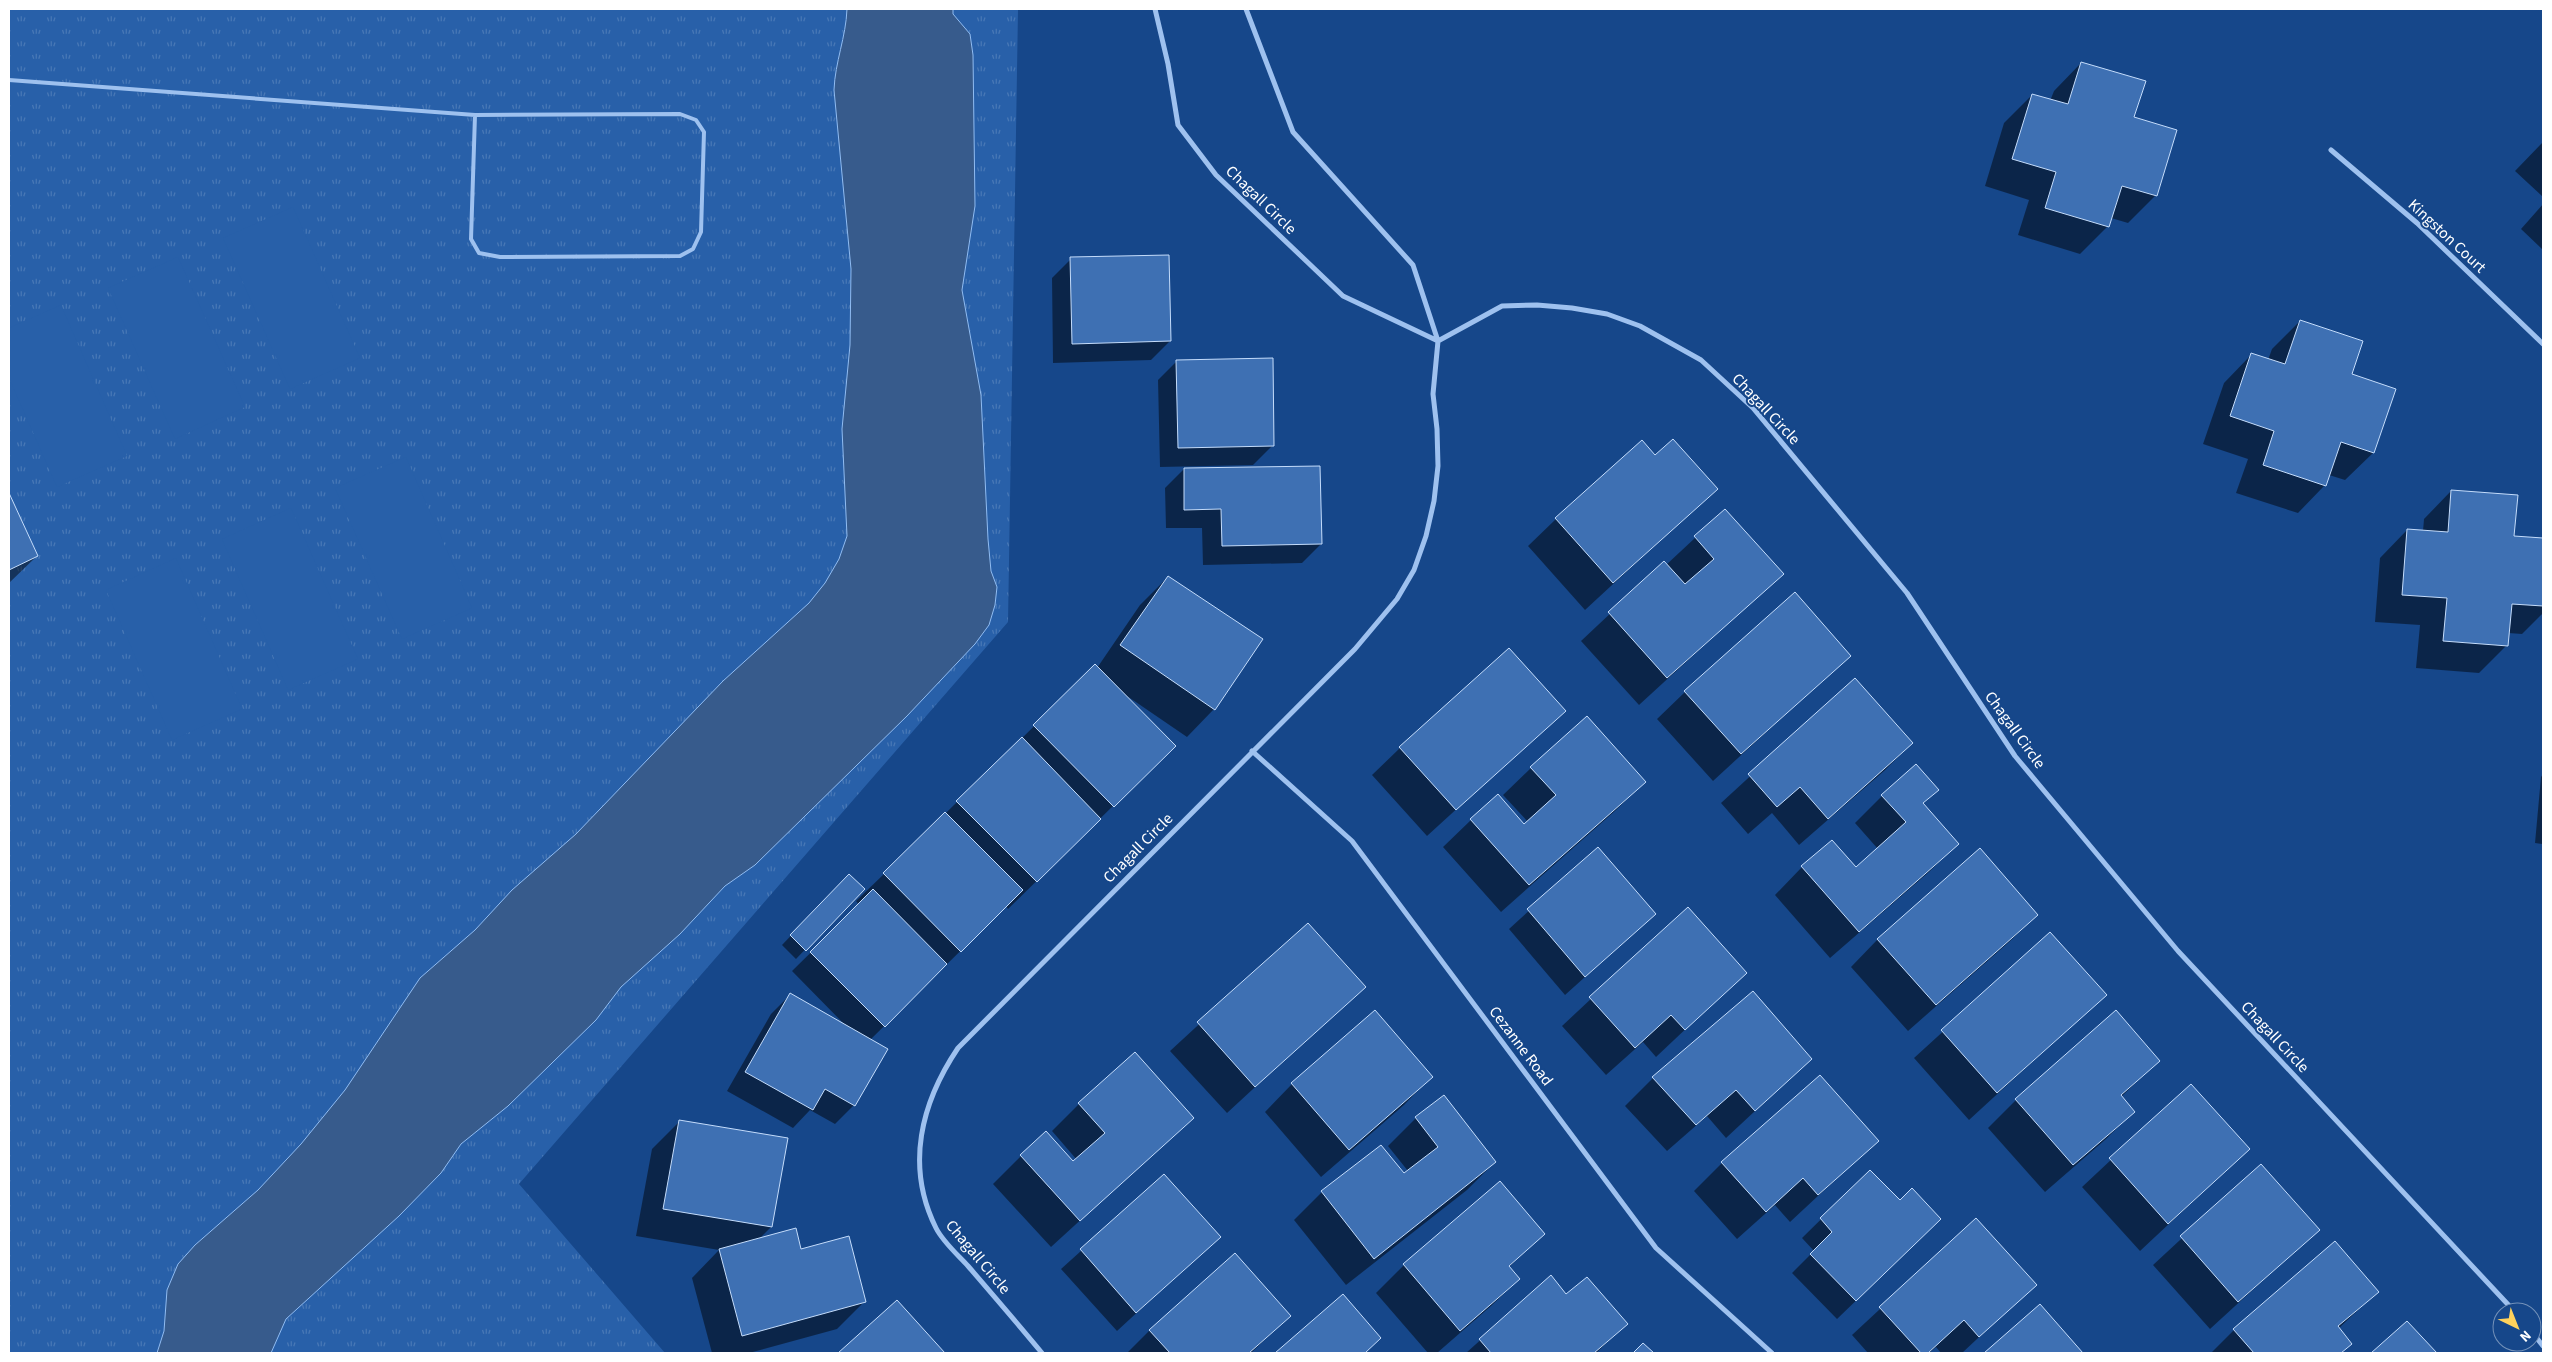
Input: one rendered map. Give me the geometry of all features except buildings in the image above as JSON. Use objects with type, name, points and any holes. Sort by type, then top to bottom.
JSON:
[{"type":"street","name":"Chagall Circle","points":[[1155,9],[1168,64],[1178,126],[1216,175],[1343,296],[1438,341]]},
{"type":"street","name":"Chagall Circle","points":[[1042,1353],[937,1230],[925,1200],[920,1168],[921,1136],[927,1105],[940,1076],[958,1048],[1355,648],[1397,599],[1414,570],[1426,536],[1434,501],[1438,466],[1437,429],[1433,394],[1438,341],[1413,265],[1293,132],[1246,9]]},
{"type":"street","name":"Kingston Court","points":[[2331,150],[2417,223],[2543,344]]},
{"type":"street","name":"Chagall Circle","points":[[1438,341],[1502,306],[1537,304],[1572,308],[1624,320],[1672,341],[1701,360],[1753,408],[1907,593],[2015,756],[2178,951],[2506,1302]]},
{"type":"street","name":"Cezanne Road","points":[[1252,751],[1352,841],[1656,1248],[1772,1353]]},
{"type":"lane","points":[[9,80],[475,115],[680,114],[696,120],[704,132],[701,232],[693,249],[680,256],[500,257],[479,253],[471,239],[475,115]]},
{"type":"green space","points":[[9,9],[1018,9],[1008,622],[519,1184],[665,1353],[9,1353]]},
{"type":"green space","points":[[293,207],[360,358],[290,389],[223,238]]},
{"type":"green space","points":[[178,257],[245,407],[175,439],[108,288]]},
{"type":"green space","points":[[61,305],[127,456],[57,487],[9,378],[9,328]]},
{"type":"green space","points":[[406,457],[472,608],[402,639],[335,488]]},
{"type":"green space","points":[[291,508],[358,659],[288,690],[222,539]]},
{"type":"green space","points":[[176,558],[242,709],[172,740],[106,590]]},
{"type":"shaded area","points":[[847,9],[953,9],[953,14],[970,34],[973,55],[975,206],[962,290],[981,395],[988,539],[991,571],[997,587],[995,605],[989,625],[975,644],[907,716],[755,865],[725,886],[680,934],[621,987],[596,1020],[508,1106],[461,1144],[441,1173],[399,1216],[286,1319],[271,1353],[157,1353],[164,1331],[167,1290],[178,1264],[195,1245],[258,1190],[301,1144],[345,1090],[420,978],[475,930],[512,890],[576,834],[723,681],[809,603],[825,583],[839,559],[847,536],[842,429],[850,345],[851,269],[834,90]]}]
